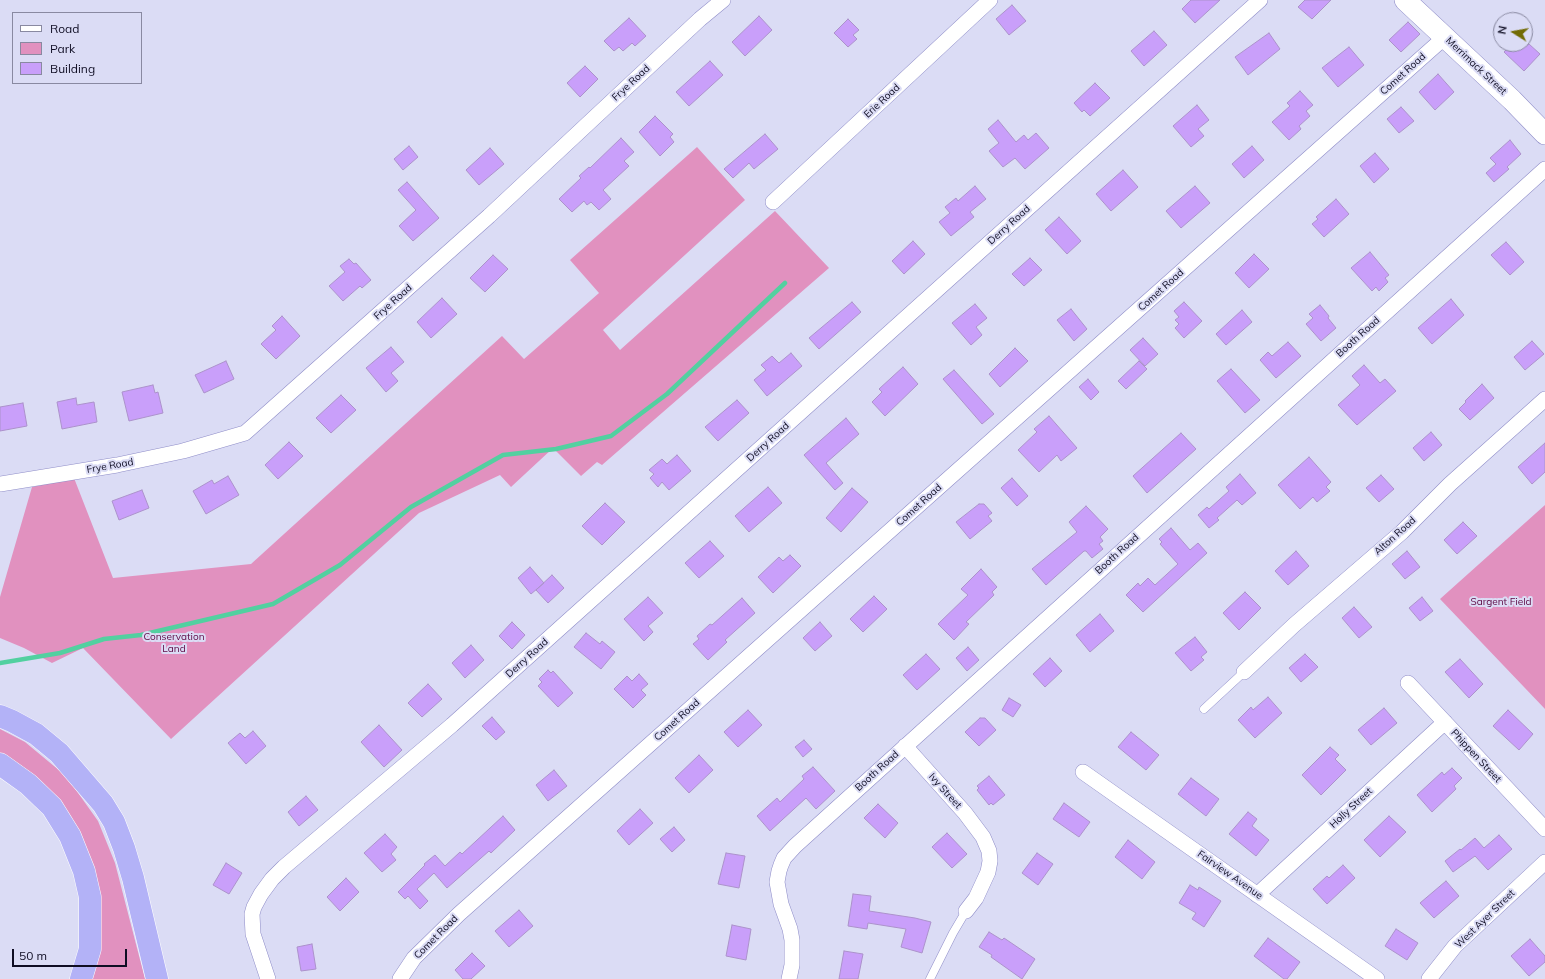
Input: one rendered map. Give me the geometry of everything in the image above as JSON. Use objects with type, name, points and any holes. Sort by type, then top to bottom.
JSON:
[{"type":"highway","points":[[0,716],[36,734],[59,753],[103,804],[124,848],[133,878],[157,979]]},
{"type":"highway","points":[[0,764],[28,784],[52,807],[70,836],[84,871],[90,897],[90,949],[81,979]]},
{"type":"main road","name":"Merrimack Street","points":[[1405,0],[1512,100],[1545,134]]},
{"type":"street","name":"Frye Road","points":[[0,484],[118,465],[183,451],[245,433],[489,216],[700,19],[723,0]]},
{"type":"street","name":"Erie Road","points":[[773,202],[990,0]]},
{"type":"street","name":"Derry Road","points":[[268,979],[252,934],[254,907],[257,900],[272,879],[293,858],[337,823],[452,725],[1260,0]]},
{"type":"street","name":"Comet Road","points":[[400,979],[414,958],[459,914],[1445,37]]},
{"type":"street","name":"Booth Road","points":[[789,979],[793,953],[792,940],[790,929],[781,904],[777,882],[779,870],[783,862],[800,841],[1545,169]]},
{"type":"street","name":"Alton Road","points":[[1244,672],[1294,625],[1402,532],[1450,484],[1545,399]]},
{"type":"street","name":"Phippen Street","points":[[1408,683],[1545,829]]},
{"type":"street","name":"Holly Street","points":[[1257,895],[1445,722]]},
{"type":"street","name":"Ivy Street","points":[[904,746],[965,813],[983,837],[990,861],[988,872],[976,898],[966,910]]},
{"type":"street","name":"Fairview Avenue","points":[[1083,772],[1376,979]]},
{"type":"street","name":"West Ayer Street","points":[[1429,979],[1464,937],[1545,862]]},
{"type":"lane","points":[[1204,709],[1244,672]]},
{"type":"lane","points":[[930,979],[966,910]]},
{"type":"green space","name":"Conservation Land","points":[[697,147],[745,200],[603,330],[620,350],[775,211],[829,268],[602,465],[597,462],[581,476],[553,448],[511,487],[500,475],[419,513],[171,739],[83,648],[52,663],[24,648],[0,638],[0,597],[32,487],[74,478],[113,578],[251,564],[502,336],[524,359],[599,293],[570,260]]},
{"type":"green space","name":"Sargent Field","points":[[1545,505],[1545,709],[1440,599]]},
{"type":"green space","points":[[0,729],[25,742],[66,776],[98,821],[115,863],[145,979],[86,979],[82,850],[0,761]]},
{"type":"building","points":[[1191,0],[1220,0],[1195,23],[1182,9]]},
{"type":"building","points":[[1305,0],[1331,0],[1312,19],[1298,7]]},
{"type":"building","points":[[1012,5],[1026,21],[1009,35],[996,19]]},
{"type":"building","points":[[759,16],[772,30],[745,56],[732,42]]},
{"type":"building","points":[[629,18],[646,36],[635,46],[632,43],[623,51],[619,47],[614,51],[604,41]]},
{"type":"building","points":[[848,19],[859,30],[853,35],[857,39],[848,47],[834,33]]},
{"type":"building","points":[[1408,22],[1420,34],[1401,52],[1389,40]]},
{"type":"building","points":[[1154,31],[1167,45],[1144,66],[1131,51]]},
{"type":"building","points":[[1269,33],[1280,49],[1248,75],[1235,57]]},
{"type":"building","points":[[1349,47],[1364,65],[1338,87],[1322,68]]},
{"type":"building","points":[[1533,48],[1540,54],[1524,71],[1504,52],[1533,52]]},
{"type":"building","points":[[710,61],[723,75],[689,106],[676,92]]},
{"type":"building","points":[[585,66],[598,79],[580,97],[567,83]]},
{"type":"building","points":[[1438,74],[1454,92],[1435,110],[1419,92]]},
{"type":"building","points":[[1095,83],[1110,98],[1090,116],[1084,110],[1082,112],[1074,103]]},
{"type":"building","points":[[1300,91],[1313,105],[1306,111],[1310,116],[1299,126],[1301,129],[1289,140],[1272,122],[1290,106],[1287,103]]},
{"type":"building","points":[[1197,105],[1209,120],[1198,129],[1204,136],[1191,147],[1173,126]]},
{"type":"building","points":[[1401,107],[1414,121],[1399,133],[1387,119]]},
{"type":"building","points":[[655,116],[673,134],[670,137],[674,142],[660,156],[639,132]]},
{"type":"building","points":[[998,120],[1016,142],[1024,135],[1028,140],[1036,133],[1049,148],[1025,169],[1015,158],[1003,167],[989,151],[999,143],[988,129]]},
{"type":"building","points":[[765,134],[778,149],[754,169],[749,163],[733,178],[724,169]]},
{"type":"building","points":[[621,138],[634,152],[624,161],[629,166],[603,190],[611,199],[599,210],[591,202],[587,205],[584,201],[572,212],[559,199],[581,178],[579,176],[589,167],[590,168]]},
{"type":"building","points":[[1510,140],[1521,154],[1507,167],[1509,169],[1494,182],[1486,173],[1496,164],[1490,158]]},
{"type":"building","points":[[409,146],[418,157],[403,170],[394,159]]},
{"type":"building","points":[[1252,146],[1264,160],[1244,178],[1232,164]]},
{"type":"building","points":[[490,148],[504,164],[479,185],[466,170]]},
{"type":"building","points":[[1375,153],[1389,169],[1374,183],[1360,166]]},
{"type":"building","points":[[1123,170],[1138,187],[1111,211],[1096,194]]},
{"type":"building","points":[[407,182],[439,218],[413,241],[399,226],[416,210],[398,190]]},
{"type":"building","points":[[975,186],[986,199],[970,212],[974,217],[951,236],[939,222],[950,213],[945,207],[956,198],[958,201]]},
{"type":"building","points":[[1195,186],[1210,203],[1181,228],[1166,211]]},
{"type":"building","points":[[1336,199],[1349,214],[1324,237],[1312,224],[1318,219],[1316,217]]},
{"type":"building","points":[[1059,217],[1081,241],[1067,254],[1045,230]]},
{"type":"building","points":[[913,241],[925,254],[904,274],[892,261]]},
{"type":"building","points":[[1506,242],[1524,262],[1510,275],[1491,255]]},
{"type":"building","points":[[1370,252],[1389,275],[1385,278],[1388,282],[1379,291],[1376,287],[1372,291],[1351,268]]},
{"type":"building","points":[[1254,254],[1269,269],[1249,288],[1235,273]]},
{"type":"building","points":[[493,255],[508,269],[485,292],[470,278]]},
{"type":"building","points":[[1030,258],[1042,270],[1024,286],[1012,274]]},
{"type":"building","points":[[349,259],[354,264],[356,263],[371,280],[362,288],[360,286],[343,301],[329,286],[345,272],[340,266]]},
{"type":"building","points":[[442,298],[457,314],[431,338],[417,322]]},
{"type":"building","points":[[1451,299],[1464,315],[1432,344],[1418,328]]},
{"type":"building","points":[[852,302],[861,312],[819,349],[809,338]]},
{"type":"building","points":[[1184,302],[1202,321],[1184,338],[1175,328],[1179,324],[1175,320],[1179,317],[1174,311]]},
{"type":"building","points":[[975,304],[987,318],[976,327],[982,335],[971,345],[952,323]]},
{"type":"building","points":[[1320,305],[1336,328],[1321,341],[1306,324],[1313,318],[1309,314]]},
{"type":"building","points":[[1071,309],[1087,329],[1074,341],[1057,320]]},
{"type":"building","points":[[1242,310],[1252,322],[1226,345],[1216,334]]},
{"type":"building","points":[[282,316],[300,336],[276,359],[261,344],[276,330],[272,326]]},
{"type":"building","points":[[1143,338],[1158,354],[1145,366],[1130,350]]},
{"type":"building","points":[[1532,341],[1544,354],[1525,370],[1514,357]]},
{"type":"building","points":[[1288,342],[1301,356],[1276,378],[1260,360],[1268,352],[1272,356]]},
{"type":"building","points":[[391,347],[404,362],[391,373],[398,381],[386,392],[366,368]]},
{"type":"building","points":[[1015,348],[1028,361],[1000,387],[989,374]]},
{"type":"building","points":[[791,353],[802,366],[767,396],[754,380],[766,370],[761,365],[772,356],[779,363]]},
{"type":"building","points":[[226,361],[234,379],[204,393],[195,375]]},
{"type":"building","points":[[1139,361],[1147,369],[1126,389],[1118,381]]},
{"type":"building","points":[[1364,365],[1380,383],[1385,379],[1396,391],[1357,425],[1338,405],[1360,385],[1352,376]]},
{"type":"building","points":[[903,367],[918,384],[885,416],[872,402],[882,392],[879,389]]},
{"type":"building","points":[[1231,369],[1260,400],[1245,413],[1217,381]]},
{"type":"building","points":[[954,370],[994,414],[982,424],[943,379]]},
{"type":"building","points":[[1088,379],[1099,392],[1091,400],[1079,387]]},
{"type":"building","points":[[1482,384],[1494,398],[1470,420],[1459,409]]},
{"type":"building","points":[[153,385],[155,393],[158,392],[163,413],[129,421],[122,392]]},
{"type":"building","points":[[341,395],[356,410],[331,433],[316,418]]},
{"type":"building","points":[[76,398],[77,405],[94,402],[97,422],[62,429],[57,402]]},
{"type":"building","points":[[737,400],[749,413],[718,441],[705,427]]},
{"type":"building","points":[[23,403],[27,426],[0,431],[0,407]]},
{"type":"building","points":[[1049,416],[1077,448],[1061,461],[1057,455],[1039,472],[1018,450],[1037,432],[1034,429]]},
{"type":"building","points":[[846,418],[859,434],[826,463],[843,483],[835,490],[804,455]]},
{"type":"building","points":[[1431,432],[1442,445],[1424,461],[1413,448]]},
{"type":"building","points":[[1181,433],[1196,449],[1147,493],[1133,476]]},
{"type":"building","points":[[289,442],[303,456],[278,479],[265,465]]},
{"type":"building","points":[[1545,443],[1545,472],[1532,484],[1518,467]]},
{"type":"building","points":[[677,455],[691,471],[669,490],[662,482],[658,487],[650,478],[654,474],[649,470],[662,459],[667,464]]},
{"type":"building","points":[[1309,457],[1331,482],[1326,487],[1330,491],[1317,502],[1313,497],[1300,509],[1278,485]]},
{"type":"building","points":[[1240,474],[1256,493],[1242,505],[1237,500],[1217,518],[1219,520],[1209,528],[1198,515],[1207,507],[1209,509],[1229,491],[1226,487]]},
{"type":"building","points":[[1381,475],[1394,489],[1379,502],[1366,488]]},
{"type":"building","points":[[228,476],[239,495],[206,514],[193,491],[212,480],[214,484]]},
{"type":"building","points":[[1012,478],[1028,496],[1017,506],[1001,488]]},
{"type":"building","points":[[768,487],[782,503],[749,532],[735,516]]},
{"type":"building","points":[[852,488],[868,502],[841,532],[826,518]]},
{"type":"building","points":[[142,490],[149,508],[119,520],[112,501]]},
{"type":"building","points":[[605,503],[625,522],[602,545],[582,526]]},
{"type":"building","points":[[979,504],[984,504],[992,513],[988,516],[992,521],[970,539],[956,522]]},
{"type":"building","points":[[1086,506],[1108,529],[1100,537],[1103,541],[1099,544],[1103,549],[1092,558],[1086,551],[1084,551],[1046,585],[1032,569],[1077,532],[1069,522]]},
{"type":"building","points":[[1463,522],[1477,536],[1457,554],[1444,540]]},
{"type":"building","points":[[1171,528],[1190,550],[1198,543],[1207,553],[1143,612],[1126,595],[1138,583],[1140,586],[1148,578],[1155,585],[1178,564],[1160,544],[1162,542],[1159,539]]},
{"type":"building","points":[[710,541],[724,556],[699,578],[685,563]]},
{"type":"building","points":[[1296,551],[1309,566],[1288,585],[1275,571]]},
{"type":"building","points":[[1407,551],[1420,567],[1405,579],[1392,564]]},
{"type":"building","points":[[790,555],[801,566],[773,593],[758,577],[779,557],[783,561]]},
{"type":"building","points":[[530,567],[544,583],[531,594],[518,578]]},
{"type":"building","points":[[981,569],[997,587],[992,592],[994,595],[966,622],[969,624],[954,640],[938,624],[968,595],[961,589]]},
{"type":"building","points":[[552,575],[564,588],[548,603],[536,590]]},
{"type":"building","points":[[1245,592],[1261,608],[1239,630],[1223,613]]},
{"type":"building","points":[[874,596],[887,609],[863,632],[850,619]]},
{"type":"building","points":[[648,597],[663,613],[648,626],[653,632],[644,641],[624,619]]},
{"type":"building","points":[[1422,597],[1433,611],[1420,621],[1409,608]]},
{"type":"building","points":[[742,598],[755,613],[725,640],[727,642],[708,660],[693,644],[699,639],[697,636],[710,624],[712,625]]},
{"type":"building","points":[[1354,607],[1372,627],[1359,638],[1342,618]]},
{"type":"building","points":[[1100,614],[1114,631],[1090,652],[1076,635]]},
{"type":"building","points":[[512,622],[525,635],[512,649],[499,636]]},
{"type":"building","points":[[820,622],[832,636],[815,651],[803,638]]},
{"type":"building","points":[[586,633],[600,644],[602,641],[615,652],[601,669],[574,647]]},
{"type":"building","points":[[1195,637],[1207,652],[1201,657],[1204,660],[1191,671],[1175,653]]},
{"type":"building","points":[[471,645],[484,660],[465,678],[452,663]]},
{"type":"building","points":[[968,647],[979,660],[967,671],[956,658]]},
{"type":"building","points":[[926,654],[940,669],[917,690],[903,675]]},
{"type":"building","points":[[1305,654],[1318,667],[1301,682],[1289,668]]},
{"type":"building","points":[[1050,658],[1062,671],[1045,687],[1033,674]]},
{"type":"building","points":[[1460,659],[1483,684],[1469,698],[1445,672]]},
{"type":"building","points":[[548,670],[551,673],[553,671],[573,693],[558,707],[538,686],[542,682],[539,679]]},
{"type":"building","points":[[639,674],[648,684],[641,690],[646,695],[633,708],[614,689],[627,676],[632,681]]},
{"type":"building","points":[[428,684],[442,699],[422,717],[408,703]]},
{"type":"building","points":[[1268,697],[1282,713],[1255,738],[1238,720],[1251,707],[1253,710]]},
{"type":"building","points":[[1009,698],[1021,705],[1013,717],[1002,710]]},
{"type":"building","points":[[1384,708],[1397,723],[1371,745],[1358,730]]},
{"type":"building","points":[[748,710],[762,725],[738,747],[724,732]]},
{"type":"building","points":[[1508,710],[1533,734],[1519,750],[1493,726]]},
{"type":"building","points":[[492,717],[505,732],[496,740],[482,726]]},
{"type":"building","points":[[980,718],[985,718],[996,730],[979,746],[965,732]]},
{"type":"building","points":[[379,725],[402,750],[384,767],[361,742]]},
{"type":"building","points":[[253,731],[266,746],[246,764],[228,743],[240,733],[245,738]]},
{"type":"building","points":[[1131,732],[1159,755],[1146,770],[1118,747]]},
{"type":"building","points":[[804,740],[812,749],[803,757],[795,747]]},
{"type":"building","points":[[1330,747],[1339,755],[1335,759],[1346,770],[1321,795],[1302,775]]},
{"type":"building","points":[[699,755],[713,770],[689,793],[675,778]]},
{"type":"building","points":[[813,767],[835,791],[816,809],[806,798],[770,831],[757,816],[777,798],[780,802],[804,779],[802,776]]},
{"type":"building","points":[[1452,768],[1462,778],[1454,786],[1456,789],[1432,812],[1417,795],[1442,772],[1444,775]]},
{"type":"building","points":[[554,770],[567,786],[548,801],[536,785]]},
{"type":"building","points":[[989,776],[1005,795],[993,805],[991,803],[989,805],[977,790],[979,788],[977,786]]},
{"type":"building","points":[[1191,778],[1219,799],[1206,816],[1178,794]]},
{"type":"building","points":[[306,796],[318,810],[299,826],[288,812]]},
{"type":"building","points":[[1064,803],[1090,822],[1079,837],[1053,819]]},
{"type":"building","points":[[878,804],[898,823],[885,838],[864,818]]},
{"type":"building","points":[[640,809],[653,823],[629,845],[617,831]]},
{"type":"building","points":[[1248,812],[1257,819],[1252,826],[1269,840],[1256,856],[1229,834]]},
{"type":"building","points":[[503,816],[515,830],[491,853],[489,851],[447,888],[434,873],[417,889],[428,901],[420,909],[408,896],[405,899],[398,892],[425,865],[424,864],[435,855],[445,866],[460,852],[462,854]]},
{"type":"building","points":[[1389,816],[1406,832],[1380,857],[1364,840]]},
{"type":"building","points":[[674,827],[685,840],[672,852],[660,839]]},
{"type":"building","points":[[947,833],[967,854],[952,868],[932,847]]},
{"type":"building","points":[[385,834],[397,847],[391,854],[396,860],[382,872],[364,853]]},
{"type":"building","points":[[1499,835],[1512,849],[1488,870],[1475,856],[1453,872],[1445,861],[1475,838],[1484,848]]},
{"type":"building","points":[[1128,840],[1155,862],[1142,879],[1115,857]]},
{"type":"building","points":[[726,853],[745,856],[739,888],[718,884]]},
{"type":"building","points":[[1037,853],[1053,864],[1038,885],[1022,873]]},
{"type":"building","points":[[226,863],[242,873],[229,894],[213,885]]},
{"type":"building","points":[[1343,865],[1355,878],[1327,904],[1313,889],[1327,876],[1329,878]]},
{"type":"building","points":[[346,878],[359,892],[340,911],[327,897]]},
{"type":"building","points":[[1446,881],[1459,896],[1434,918],[1420,903]]},
{"type":"building","points":[[1190,885],[1198,890],[1199,887],[1221,901],[1204,927],[1192,919],[1196,913],[1179,903]]},
{"type":"building","points":[[853,894],[871,896],[869,911],[931,922],[922,953],[901,947],[906,929],[868,923],[867,929],[848,926]]},
{"type":"building","points":[[519,910],[533,926],[509,947],[495,931]]},
{"type":"building","points":[[732,925],[751,929],[746,960],[726,956]]},
{"type":"building","points":[[1396,929],[1418,943],[1407,960],[1385,946]]},
{"type":"building","points":[[989,932],[1002,940],[1004,938],[1035,959],[1022,979],[991,957],[992,955],[979,947]]},
{"type":"building","points":[[1268,938],[1300,962],[1287,979],[1284,979],[1254,956]]},
{"type":"building","points":[[1530,939],[1545,956],[1545,962],[1529,976],[1511,956]]},
{"type":"building","points":[[312,944],[316,969],[301,971],[297,947]]},
{"type":"building","points":[[844,951],[863,954],[858,979],[839,979]]},
{"type":"building","points":[[472,953],[485,966],[471,979],[463,979],[455,970]]},
{"type":"waterway","points":[[0,663],[60,653],[104,639],[141,635],[273,604],[340,565],[411,507],[503,455],[556,449],[611,436],[667,394],[785,283]]}]
